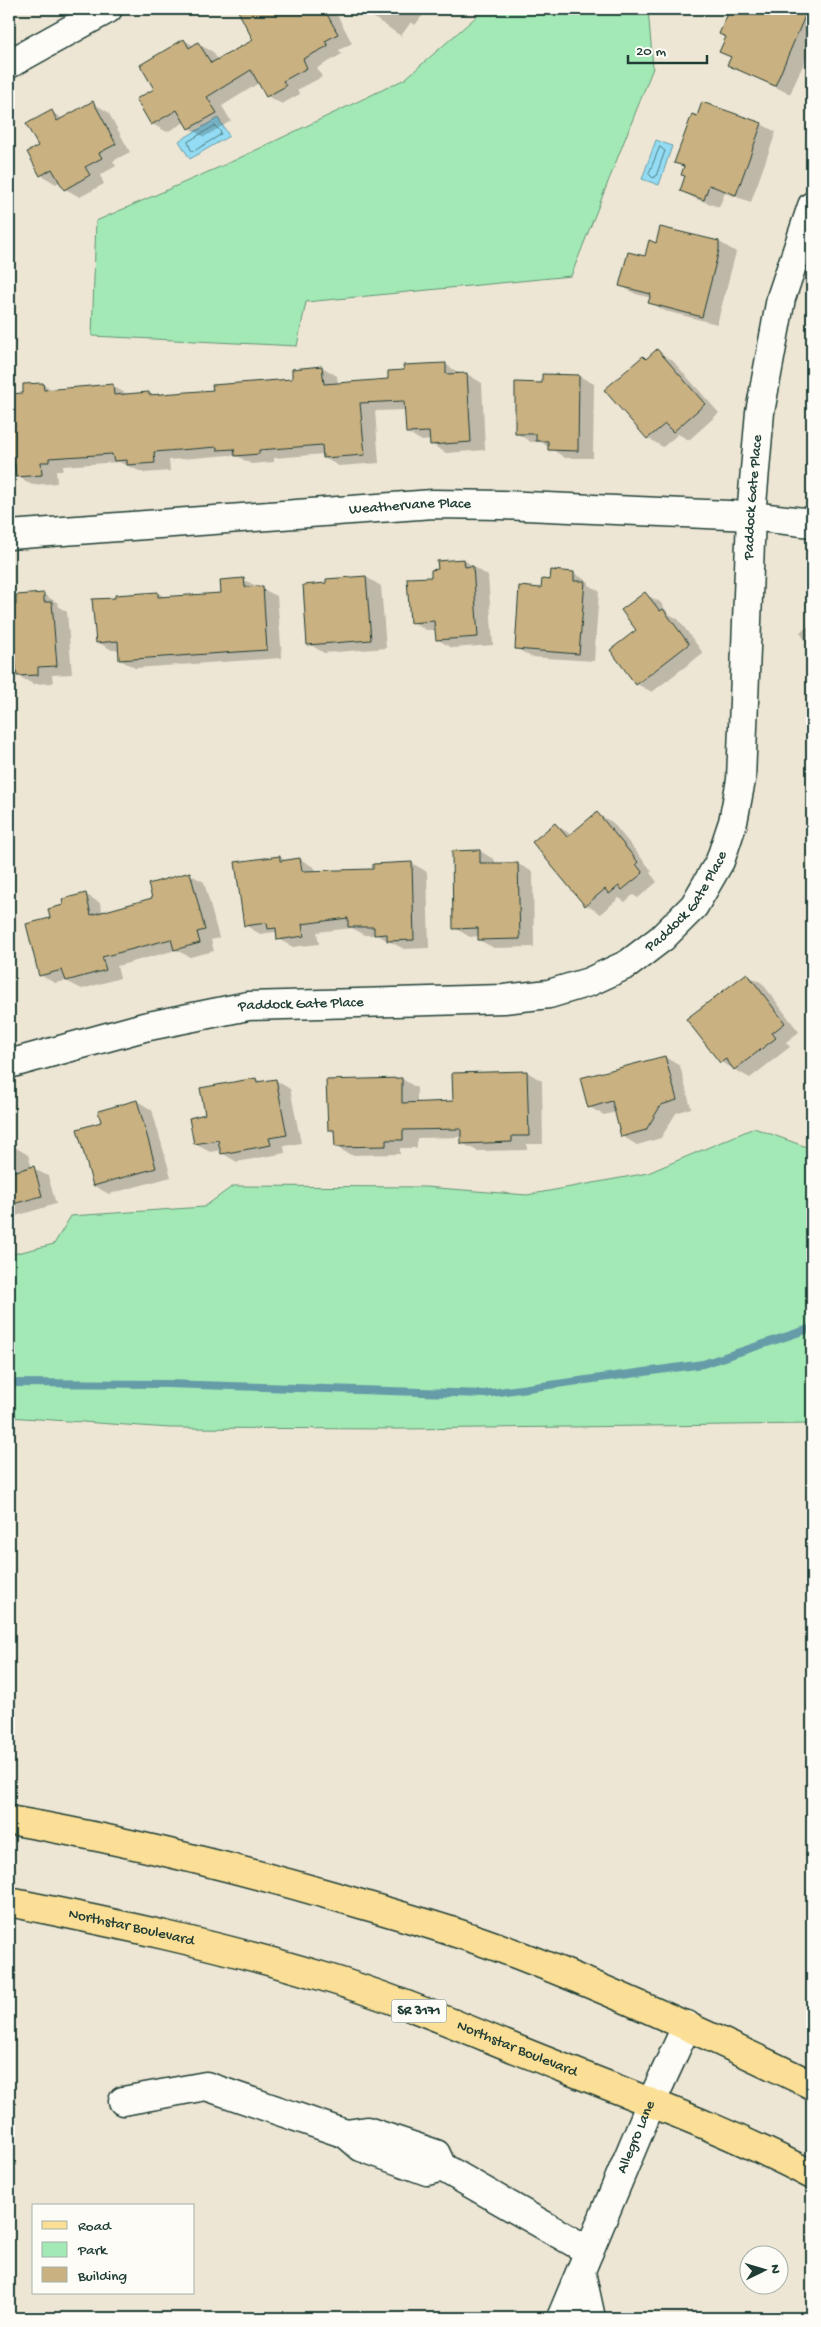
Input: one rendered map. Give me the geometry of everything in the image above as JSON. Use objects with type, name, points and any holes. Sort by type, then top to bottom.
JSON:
[{"type":"main road","points":[[9,1820],[174,1854],[258,1874],[428,1923],[516,1954],[687,2025],[812,2085]]},
{"type":"main road","name":"Northstar Boulevard","points":[[9,1902],[107,1921],[209,1945],[323,1976],[423,2013],[730,2134],[812,2175]]},
{"type":"street","points":[[9,64],[108,9]]},
{"type":"street","name":"Paddock Gate Place","points":[[9,1064],[144,1027],[248,1006],[504,999],[540,995],[589,982],[628,964],[662,938],[694,906],[720,861],[733,822],[741,780],[751,516],[760,412],[781,298],[812,206]]},
{"type":"street","name":"Weathervane Place","points":[[9,536],[432,504],[502,505],[751,516],[812,522]]},
{"type":"street","name":"Allegro Lane","points":[[561,2318],[687,2025]]},
{"type":"street","points":[[123,2101],[206,2086],[346,2134],[367,2131],[436,2154],[442,2167],[585,2261],[591,2318]]},
{"type":"green space","points":[[485,9],[648,9],[653,68],[571,276],[306,302],[297,346],[92,336],[96,221],[231,162],[405,79]]},
{"type":"green space","points":[[754,1128],[812,1149],[812,1424],[402,1429],[170,1428],[9,1417],[9,1255],[54,1244],[71,1216],[204,1207],[233,1186],[425,1187],[527,1195],[648,1173]]},
{"type":"water","points":[[218,118],[229,136],[190,159],[179,141]]},
{"type":"water","points":[[656,140],[672,146],[659,185],[642,179]]},
{"type":"building","points":[[237,9],[324,9],[338,34],[325,41],[328,46],[303,59],[307,68],[283,81],[286,86],[266,97],[251,70],[207,97],[217,113],[188,129],[177,110],[151,125],[136,99],[154,89],[140,65],[184,39],[189,48],[198,42],[211,63],[253,40]]},
{"type":"building","points":[[730,9],[808,9],[775,86],[727,65],[731,57],[719,52],[726,37],[719,34]]},
{"type":"building","points":[[93,101],[116,144],[99,153],[102,158],[85,167],[90,175],[64,190],[52,169],[40,176],[27,152],[38,146],[26,124],[52,110],[57,121]]},
{"type":"building","points":[[702,102],[762,123],[736,195],[709,185],[704,200],[680,191],[685,176],[681,175],[684,166],[674,163],[692,114],[697,116]]},
{"type":"building","points":[[660,227],[719,241],[719,250],[702,317],[648,303],[651,294],[619,286],[628,252],[645,256],[649,240],[656,243]]},
{"type":"building","points":[[657,349],[705,404],[673,432],[665,424],[647,439],[604,390],[643,356],[646,359]]},
{"type":"building","points":[[446,363],[446,374],[467,373],[471,442],[430,445],[429,432],[406,433],[404,401],[360,403],[365,455],[323,458],[322,445],[259,450],[259,454],[235,456],[234,449],[217,450],[217,447],[154,452],[155,463],[127,465],[127,460],[114,461],[112,454],[49,458],[49,462],[41,462],[42,475],[16,477],[15,464],[9,464],[9,394],[23,393],[23,384],[43,383],[44,390],[113,384],[114,395],[149,392],[149,395],[213,390],[212,385],[292,379],[292,369],[322,366],[324,384],[388,379],[388,371],[404,370],[403,365]]},
{"type":"building","points":[[542,374],[579,375],[578,451],[548,450],[548,441],[536,441],[536,434],[515,434],[515,382],[542,383]]},
{"type":"building","points":[[464,559],[465,567],[473,566],[478,637],[436,640],[434,621],[410,623],[407,578],[431,577],[431,570],[438,569],[437,561]]},
{"type":"building","points":[[551,570],[574,572],[574,581],[585,581],[579,654],[515,649],[519,586],[541,588],[542,579],[550,580]]},
{"type":"building","points":[[366,576],[371,640],[307,645],[303,585],[326,583],[326,579]]},
{"type":"building","points":[[244,578],[245,587],[263,586],[267,650],[119,660],[118,641],[96,643],[92,599],[115,598],[115,595],[158,592],[158,597],[221,593],[220,580]]},
{"type":"building","points":[[645,592],[660,611],[663,609],[689,644],[636,685],[610,650],[636,630],[621,610]]},
{"type":"building","points":[[44,593],[44,602],[52,602],[57,666],[38,667],[38,675],[17,676],[15,656],[9,657],[11,605],[16,605],[16,595]]},
{"type":"building","points":[[597,812],[638,862],[636,864],[643,873],[622,890],[619,886],[609,894],[605,889],[585,906],[532,842],[555,823],[567,837]]},
{"type":"building","points":[[480,850],[480,863],[518,863],[520,939],[478,940],[478,928],[453,929],[452,851]]},
{"type":"building","points":[[280,856],[280,861],[300,858],[302,871],[373,869],[373,864],[412,862],[414,940],[387,941],[387,934],[374,935],[374,927],[348,927],[348,918],[302,924],[304,936],[277,940],[276,928],[268,929],[267,923],[244,926],[235,862]]},
{"type":"building","points":[[190,872],[205,930],[197,932],[200,943],[174,950],[171,939],[102,957],[106,970],[66,981],[62,970],[39,976],[26,924],[50,918],[48,909],[63,905],[62,899],[86,893],[91,915],[152,898],[148,884]]},
{"type":"building","points":[[747,973],[785,1023],[772,1033],[776,1038],[734,1070],[726,1059],[720,1063],[686,1019]]},
{"type":"building","points":[[665,1056],[677,1100],[661,1105],[646,1130],[621,1137],[612,1101],[588,1108],[580,1078]]},
{"type":"building","points":[[527,1071],[529,1136],[512,1136],[512,1142],[461,1144],[461,1129],[403,1130],[403,1140],[386,1140],[386,1146],[335,1147],[334,1130],[328,1130],[326,1080],[402,1078],[402,1103],[453,1101],[452,1073]]},
{"type":"building","points":[[256,1078],[257,1082],[276,1079],[287,1135],[269,1138],[271,1145],[221,1154],[218,1140],[194,1144],[189,1118],[205,1114],[200,1088]]},
{"type":"building","points":[[137,1100],[156,1168],[93,1186],[77,1129],[101,1122],[98,1111]]},
{"type":"building","points":[[34,1166],[42,1196],[9,1205],[9,1173]]},
{"type":"waterway","points":[[9,1383],[166,1384],[484,1394],[703,1364],[812,1328]]}]
